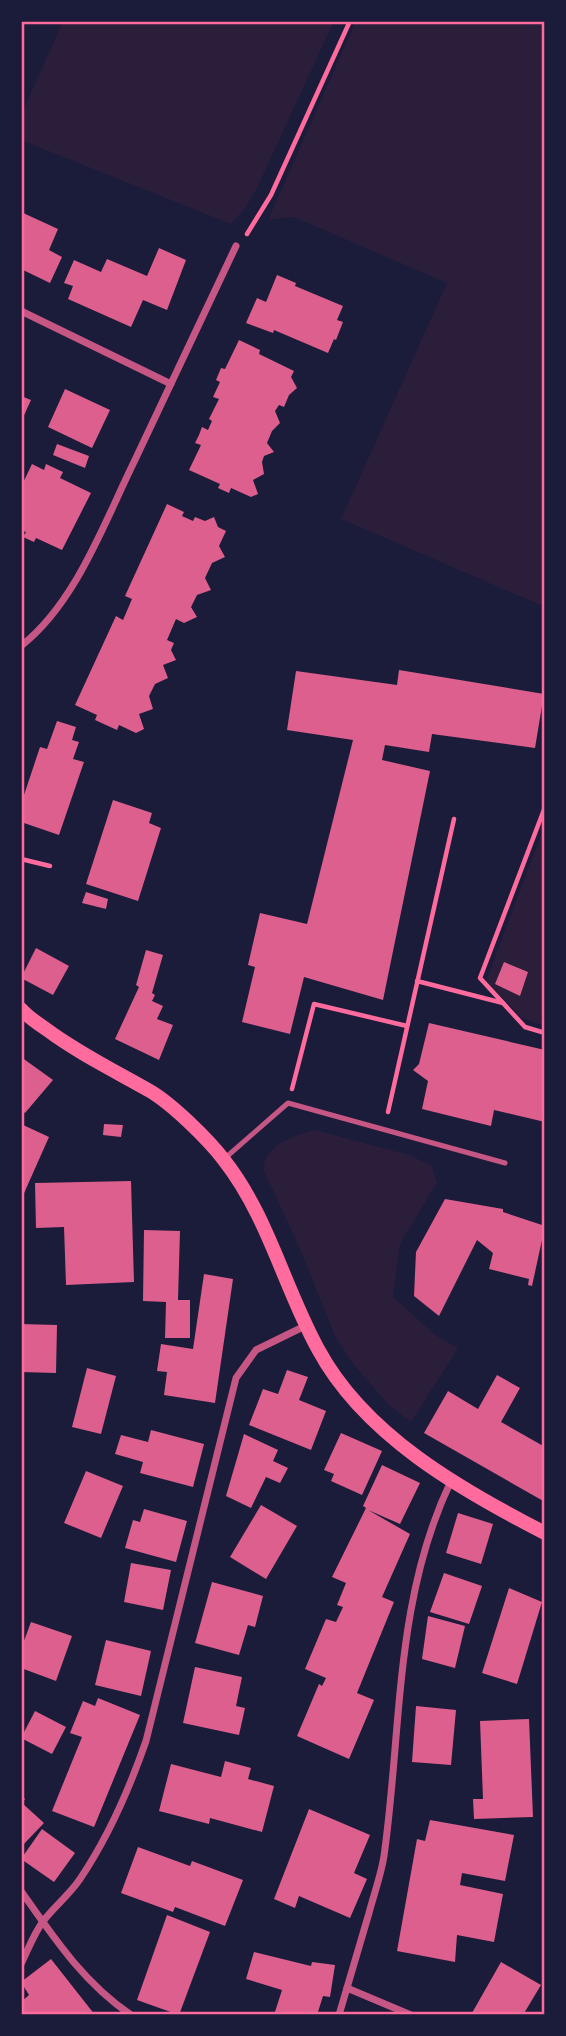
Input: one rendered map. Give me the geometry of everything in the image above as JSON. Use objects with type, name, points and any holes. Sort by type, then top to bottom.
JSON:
[{"type":"main road","points":[[21,1009],[65,1043],[154,1093],[223,1159],[251,1200],[318,1350],[348,1393],[396,1442],[451,1481],[545,1533]]},
{"type":"street","points":[[21,646],[54,614],[88,557],[236,246]]},
{"type":"street","points":[[21,311],[171,384]]},
{"type":"street","points":[[21,1964],[43,1922],[78,1882],[113,1825],[146,1741],[236,1378],[256,1350],[307,1325]]},
{"type":"street","points":[[339,2015],[383,1860],[401,1672],[412,1600],[429,1533],[451,1481]]},
{"type":"street","points":[[21,1891],[85,1976],[105,1997],[131,2015]]},
{"type":"street","points":[[347,1988],[411,2015]]},
{"type":"lane","points":[[223,1159],[288,1103],[505,1163]]},
{"type":"path","points":[[236,246],[251,229],[271,195],[350,21]]},
{"type":"path","points":[[545,807],[480,978],[525,1027],[545,1034]]},
{"type":"path","points":[[384,1130],[454,819]]},
{"type":"path","points":[[21,859],[50,866]]},
{"type":"path","points":[[417,981],[504,1003]]},
{"type":"path","points":[[288,1103],[314,1003],[407,1026]]},
{"type":"shaded area","points":[[63,21],[334,21],[257,188],[246,207],[231,224],[21,140],[21,115]]},
{"type":"shaded area","points":[[356,21],[545,21],[545,607],[341,519],[447,283],[294,217],[268,220]]},
{"type":"shaded area","points":[[545,825],[545,1026],[522,1018],[486,981]]},
{"type":"shaded area","points":[[315,1130],[409,1155],[431,1165],[437,1182],[400,1244],[393,1297],[435,1335],[458,1348],[411,1422],[388,1404],[355,1366],[335,1336],[300,1249],[264,1171],[265,1160],[280,1144],[294,1136]]},
{"type":"building","points":[[21,212],[58,229],[49,250],[62,257],[50,283],[21,269]]},
{"type":"building","points":[[159,248],[186,260],[167,310],[143,300],[131,327],[68,299],[73,286],[64,283],[74,260],[101,272],[107,259],[147,276]]},
{"type":"building","points":[[277,275],[296,283],[295,286],[343,306],[337,320],[343,322],[328,353],[274,330],[273,333],[246,323],[257,298],[266,302]]},
{"type":"building","points":[[239,340],[260,350],[259,354],[294,371],[291,377],[297,388],[289,395],[284,407],[279,405],[275,411],[280,423],[272,431],[267,443],[274,452],[264,456],[264,474],[253,480],[258,494],[251,497],[231,488],[229,493],[218,488],[220,484],[189,470],[201,445],[195,443],[202,427],[208,430],[212,421],[209,419],[219,399],[213,397],[220,382],[216,380],[221,368],[225,369]]},
{"type":"building","points":[[65,389],[110,410],[92,448],[48,427]]},
{"type":"building","points":[[21,396],[31,400],[21,422]]},
{"type":"building","points":[[57,444],[89,456],[85,468],[53,455]]},
{"type":"building","points":[[32,464],[44,470],[46,464],[63,472],[60,478],[91,493],[62,550],[36,538],[34,542],[23,537],[26,532],[21,530],[21,487]]},
{"type":"building","points":[[167,504],[184,512],[182,516],[193,521],[195,517],[205,521],[214,517],[218,527],[226,531],[219,546],[225,557],[212,563],[205,578],[211,590],[197,595],[191,607],[197,617],[184,623],[176,619],[167,640],[174,643],[171,650],[176,660],[163,665],[168,678],[155,684],[149,696],[153,709],[139,714],[144,729],[136,733],[119,725],[117,730],[95,720],[97,715],[75,705],[116,616],[123,620],[132,599],[125,596]]},
{"type":"building","points":[[399,670],[544,694],[535,748],[432,734],[429,752],[385,745],[382,760],[430,771],[383,1000],[304,977],[290,1034],[242,1022],[255,967],[248,965],[260,913],[307,924],[353,740],[287,730],[296,671],[397,685]]},
{"type":"building","points":[[57,721],[76,727],[72,740],[79,742],[73,759],[84,762],[59,835],[21,822],[21,804],[40,747],[47,749]]},
{"type":"building","points":[[113,800],[152,813],[149,823],[161,828],[138,901],[86,884]]},
{"type":"building","points":[[86,892],[108,899],[106,909],[82,903]]},
{"type":"building","points":[[36,948],[69,966],[53,995],[21,978]]},
{"type":"building","points":[[146,950],[163,955],[152,1001],[163,1006],[157,1019],[173,1025],[159,1060],[115,1039],[139,987],[136,985]]},
{"type":"building","points":[[504,962],[528,972],[520,996],[495,984]]},
{"type":"building","points":[[429,1023],[545,1050],[545,1122],[494,1110],[491,1126],[422,1109],[428,1081],[413,1070],[419,1064]]},
{"type":"building","points":[[21,1057],[53,1080],[25,1113],[21,1110]]},
{"type":"building","points":[[21,1124],[49,1137],[21,1200]]},
{"type":"building","points":[[104,1124],[123,1125],[121,1137],[103,1135]]},
{"type":"building","points":[[131,1181],[134,1282],[66,1285],[64,1227],[36,1228],[35,1183]]},
{"type":"building","points":[[445,1199],[503,1209],[503,1212],[545,1226],[532,1286],[528,1285],[529,1279],[489,1269],[493,1253],[477,1240],[439,1316],[414,1296],[416,1252]]},
{"type":"building","points":[[144,1230],[180,1231],[178,1300],[190,1300],[190,1338],[165,1338],[166,1302],[143,1301]]},
{"type":"building","points":[[204,1274],[233,1279],[215,1403],[164,1395],[167,1372],[157,1371],[161,1344],[193,1349]]},
{"type":"building","points":[[21,1324],[57,1325],[56,1373],[21,1372]]},
{"type":"building","points":[[87,1368],[116,1376],[101,1434],[72,1427]]},
{"type":"building","points":[[287,1370],[308,1377],[299,1400],[326,1411],[311,1450],[249,1425],[263,1389],[278,1394]]},
{"type":"building","points":[[497,1375],[520,1388],[501,1422],[545,1447],[545,1502],[424,1433],[448,1391],[478,1409]]},
{"type":"building","points":[[151,1430],[204,1444],[193,1487],[140,1473],[143,1462],[115,1454],[121,1435],[148,1442]]},
{"type":"building","points":[[341,1433],[382,1451],[362,1495],[331,1481],[334,1474],[324,1470]]},
{"type":"building","points":[[244,1434],[278,1450],[273,1461],[288,1468],[280,1483],[266,1477],[251,1508],[226,1496]]},
{"type":"building","points":[[382,1465],[420,1483],[400,1524],[368,1510],[410,1534],[382,1597],[394,1602],[357,1693],[374,1700],[349,1759],[297,1736],[319,1684],[322,1686],[326,1678],[305,1669],[326,1619],[336,1622],[343,1607],[337,1605],[346,1583],[332,1577],[366,1508],[363,1506]]},
{"type":"building","points":[[86,1471],[123,1486],[101,1538],[64,1523]]},
{"type":"building","points":[[261,1505],[297,1526],[266,1579],[230,1557]]},
{"type":"building","points":[[144,1509],[187,1521],[176,1562],[125,1548],[133,1520],[140,1522]]},
{"type":"building","points":[[458,1513],[493,1524],[481,1564],[446,1553]]},
{"type":"building","points":[[131,1563],[171,1570],[163,1610],[124,1602]]},
{"type":"building","points":[[444,1573],[482,1586],[469,1624],[430,1612]]},
{"type":"building","points":[[212,1582],[263,1596],[255,1627],[248,1625],[239,1655],[195,1643]]},
{"type":"building","points":[[509,1588],[542,1602],[517,1684],[482,1673]]},
{"type":"building","points":[[428,1616],[465,1626],[455,1668],[422,1659]]},
{"type":"building","points":[[31,1622],[72,1636],[56,1681],[21,1668],[21,1649]]},
{"type":"building","points":[[106,1640],[151,1651],[141,1696],[95,1685]]},
{"type":"building","points":[[195,1667],[242,1677],[236,1706],[245,1708],[239,1735],[183,1723]]},
{"type":"building","points":[[98,1698],[140,1715],[94,1827],[52,1811],[82,1737],[70,1733],[83,1701],[95,1706]]},
{"type":"building","points":[[416,1706],[456,1710],[451,1765],[412,1762]]},
{"type":"building","points":[[35,1711],[66,1727],[52,1754],[21,1738]]},
{"type":"building","points":[[529,1719],[533,1817],[474,1819],[473,1799],[483,1799],[480,1721]]},
{"type":"building","points":[[225,1761],[251,1768],[248,1779],[274,1786],[262,1832],[210,1818],[209,1824],[159,1811],[171,1764],[221,1777]]},
{"type":"building","points":[[21,1795],[25,1799],[22,1803],[44,1823],[21,1847]]},
{"type":"building","points":[[309,1809],[370,1835],[354,1873],[367,1879],[350,1918],[299,1896],[295,1908],[274,1899]]},
{"type":"building","points":[[430,1820],[514,1835],[505,1881],[462,1873],[460,1885],[503,1894],[494,1942],[457,1935],[455,1962],[397,1951],[417,1839],[425,1841]]},
{"type":"building","points":[[42,1829],[75,1853],[54,1882],[21,1859]]},
{"type":"building","points":[[138,1847],[190,1866],[192,1861],[243,1880],[225,1926],[175,1907],[173,1912],[121,1893]]},
{"type":"building","points":[[167,1915],[210,1932],[179,2015],[137,2000]]},
{"type":"building","points":[[254,1952],[311,1966],[312,1962],[335,1965],[330,1997],[323,1996],[317,2015],[274,2015],[282,1990],[246,1979]]},
{"type":"building","points":[[51,1959],[95,2015],[21,2015],[21,2002],[29,1995],[21,1982]]},
{"type":"building","points":[[501,1962],[541,1985],[523,2015],[474,2015],[472,2013]]}]
